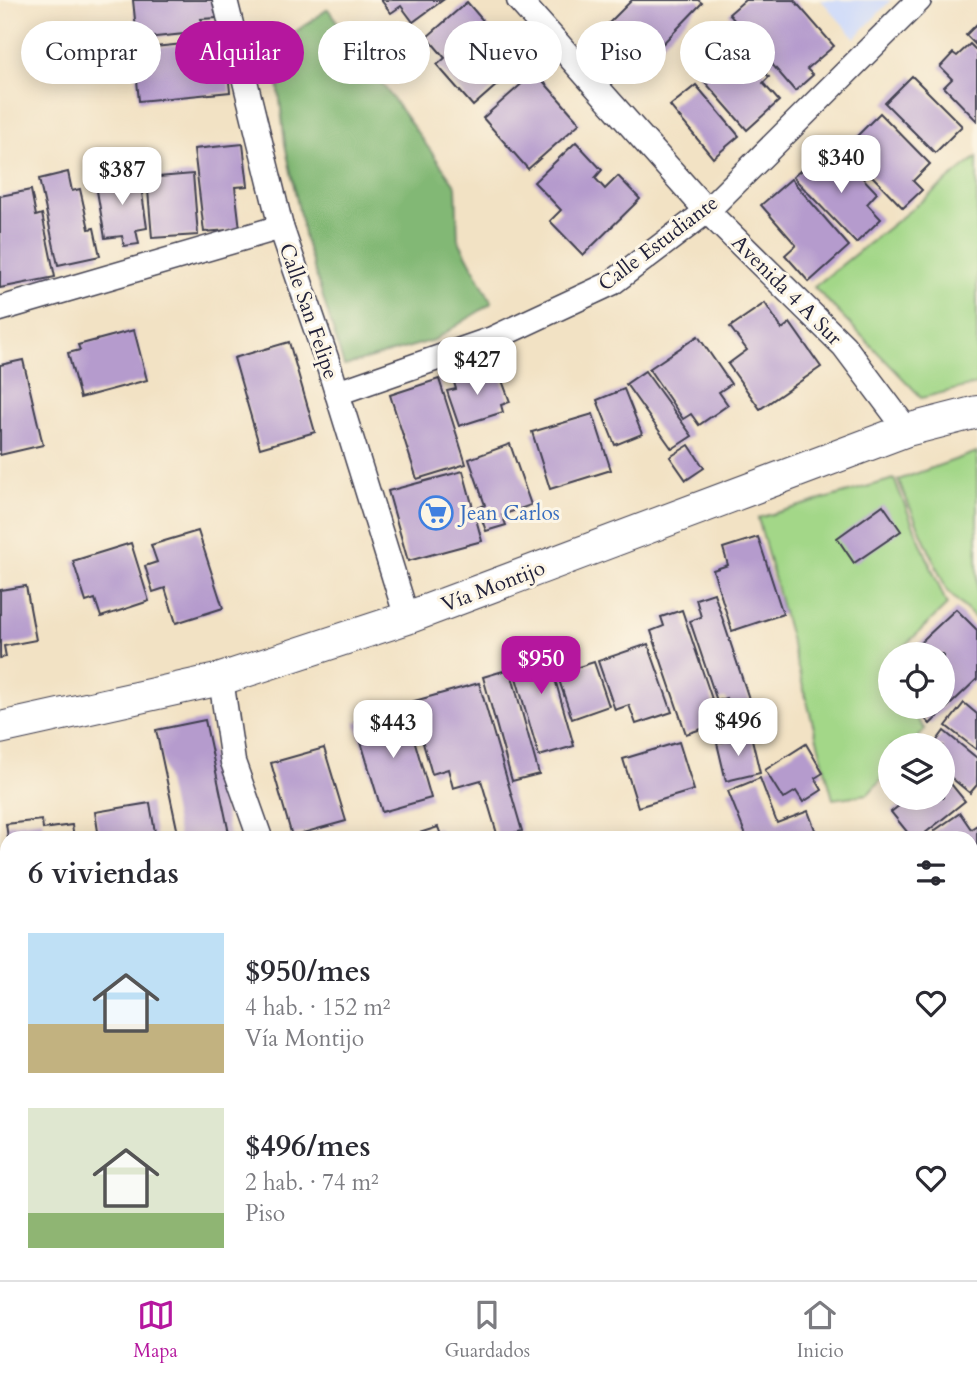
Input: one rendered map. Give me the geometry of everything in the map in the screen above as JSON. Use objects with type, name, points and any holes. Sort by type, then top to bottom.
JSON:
[{"type":"main road","name":"Vía Montijo","points":[[0,727],[221,680],[407,618],[907,430],[977,412]]},
{"type":"street","name":"Calle San Felipe","points":[[225,0],[281,227],[337,393],[407,618]]},
{"type":"street","name":"Avenida 4 A Sur","points":[[519,0],[707,211],[845,346],[907,430]]},
{"type":"street","name":"Calle Estudiante","points":[[337,393],[492,339],[612,283],[707,211],[919,0]]},
{"type":"street","points":[[0,309],[281,227]]},
{"type":"street","points":[[221,680],[233,762],[258,831]]},
{"type":"shaded area","points":[[821,0],[891,0],[855,38]]},
{"type":"green space","points":[[328,9],[337,21],[318,21],[318,84],[382,84],[456,186],[458,239],[492,303],[434,340],[344,366],[305,239],[285,144],[278,84],[304,84],[304,26]]},
{"type":"green space","points":[[977,157],[977,384],[922,398],[814,287]]},
{"type":"green space","points":[[977,452],[977,620],[947,591],[898,480]]},
{"type":"green space","points":[[894,479],[947,605],[908,642],[878,642],[878,719],[917,719],[925,730],[922,733],[878,733],[878,783],[868,794],[833,799],[758,518]]},
{"type":"building","points":[[133,0],[215,0],[217,18],[175,21],[175,35],[161,36],[161,21],[135,21]]},
{"type":"building","points":[[381,0],[443,0],[414,21],[401,6],[391,13]]},
{"type":"building","points":[[632,0],[698,0],[702,3],[685,21],[680,21],[680,26],[666,40],[666,21],[611,21]]},
{"type":"building","points":[[745,0],[794,0],[834,46],[807,69],[813,75],[795,91],[775,68],[775,21],[735,21],[729,14]]},
{"type":"building","points":[[467,2],[483,21],[445,21]]},
{"type":"building","points":[[444,22],[444,57],[430,40],[430,34]]},
{"type":"building","points":[[977,24],[977,46],[966,35]]},
{"type":"building","points":[[970,44],[977,51],[977,121],[944,87],[952,79],[940,67],[953,53],[957,56]]},
{"type":"building","points":[[175,45],[175,84],[229,84],[230,92],[139,101],[137,84],[161,84],[161,46]]},
{"type":"building","points":[[444,59],[444,73],[437,65]]},
{"type":"building","points":[[912,76],[962,126],[935,153],[885,103]]},
{"type":"building","points":[[454,84],[498,84],[473,106]]},
{"type":"building","points":[[521,84],[546,84],[580,123],[528,169],[483,118]]},
{"type":"building","points":[[707,84],[764,84],[779,101],[747,130]]},
{"type":"building","points":[[696,85],[739,136],[713,158],[670,106]]},
{"type":"building","points":[[880,113],[930,164],[913,181],[922,190],[903,208],[845,148]]},
{"type":"building","points":[[576,142],[602,170],[595,178],[605,189],[618,176],[640,199],[583,255],[550,221],[561,210],[534,182]]},
{"type":"building","points":[[243,144],[248,186],[235,187],[240,229],[204,232],[194,149]]},
{"type":"building","points":[[838,152],[877,193],[867,204],[881,219],[856,243],[793,177],[810,162],[819,171]]},
{"type":"building","points":[[68,172],[72,191],[80,189],[89,229],[94,228],[100,256],[58,265],[39,179]]},
{"type":"building","points":[[139,172],[147,228],[136,230],[139,244],[124,246],[122,236],[105,238],[95,179]]},
{"type":"building","points":[[193,174],[198,235],[152,238],[147,178]]},
{"type":"building","points":[[791,179],[849,246],[809,282],[785,255],[796,245],[761,205]]},
{"type":"building","points":[[31,190],[36,216],[42,214],[55,277],[0,288],[0,196]]},
{"type":"building","points":[[765,303],[782,329],[790,323],[821,367],[760,409],[728,364],[747,350],[730,327]]},
{"type":"building","points":[[134,330],[147,380],[80,398],[68,353],[80,350],[78,345]]},
{"type":"building","points":[[698,336],[731,384],[719,392],[728,405],[699,425],[691,414],[683,419],[649,369]]},
{"type":"building","points":[[289,342],[315,432],[260,448],[234,358]]},
{"type":"building","points":[[23,360],[43,445],[0,455],[0,365]]},
{"type":"building","points":[[485,368],[489,379],[500,375],[510,402],[501,405],[503,412],[459,426],[447,391],[456,389],[453,379]]},
{"type":"building","points":[[645,371],[692,436],[672,449],[626,384]]},
{"type":"building","points":[[439,379],[466,464],[417,479],[390,395]]},
{"type":"building","points":[[624,389],[642,434],[615,445],[597,400]]},
{"type":"building","points":[[593,414],[611,470],[550,489],[532,432]]},
{"type":"building","points":[[510,444],[531,505],[502,515],[506,525],[486,531],[478,508],[485,505],[469,459]]},
{"type":"building","points":[[689,445],[704,468],[686,480],[670,457]]},
{"type":"building","points":[[463,471],[482,541],[408,561],[388,491]]},
{"type":"building","points":[[883,505],[901,531],[854,563],[837,538]]},
{"type":"building","points":[[198,531],[223,608],[176,623],[165,588],[153,592],[145,566],[157,562],[151,545]]},
{"type":"building","points":[[758,537],[783,614],[732,631],[713,570],[728,565],[723,548]]},
{"type":"building","points":[[131,543],[149,601],[101,617],[95,599],[86,602],[73,561]]},
{"type":"building","points":[[26,586],[36,640],[4,646],[6,657],[0,658],[0,590]]},
{"type":"building","points":[[714,593],[750,702],[730,709],[726,698],[717,701],[690,621],[701,617],[696,599]]},
{"type":"building","points":[[956,609],[977,630],[977,679],[955,700],[955,642],[921,642]]},
{"type":"building","points":[[682,610],[720,723],[686,734],[651,631],[664,626],[661,617]]},
{"type":"building","points":[[543,637],[574,746],[539,756],[507,647]]},
{"type":"building","points":[[648,644],[672,712],[636,724],[629,705],[615,710],[598,661]]},
{"type":"building","points":[[594,662],[609,706],[572,719],[557,674]]},
{"type":"building","points":[[510,669],[539,774],[512,781],[483,677]]},
{"type":"building","points":[[479,683],[522,831],[496,831],[481,780],[453,788],[448,769],[432,774],[411,702]]},
{"type":"building","points":[[964,703],[977,714],[977,750],[946,726],[951,719],[955,719],[955,714]]},
{"type":"building","points":[[405,708],[431,798],[382,812],[355,722]]},
{"type":"building","points":[[205,720],[229,831],[178,831],[156,730]]},
{"type":"building","points":[[751,735],[760,773],[726,781],[717,743]]},
{"type":"building","points":[[955,740],[977,758],[977,785],[970,793],[955,781]]},
{"type":"building","points":[[679,742],[694,790],[638,807],[623,759]]},
{"type":"building","points":[[806,744],[823,773],[815,778],[822,790],[803,802],[796,791],[783,799],[765,770]]},
{"type":"building","points":[[324,748],[346,821],[310,831],[291,831],[271,763]]},
{"type":"building","points":[[760,778],[777,823],[808,811],[815,831],[744,831],[728,791]]},
{"type":"building","points":[[955,789],[965,801],[955,809]]},
{"type":"building","points":[[150,803],[155,831],[98,831],[95,812]]},
{"type":"building","points":[[954,810],[928,831],[906,831],[891,812]]},
{"type":"building","points":[[960,813],[971,829],[977,825],[977,831],[934,831]]},
{"type":"building","points":[[42,820],[43,829],[72,825],[73,831],[7,831],[6,824]]},
{"type":"place","name":"Jean Carlos","points":[[436,513]]}]
